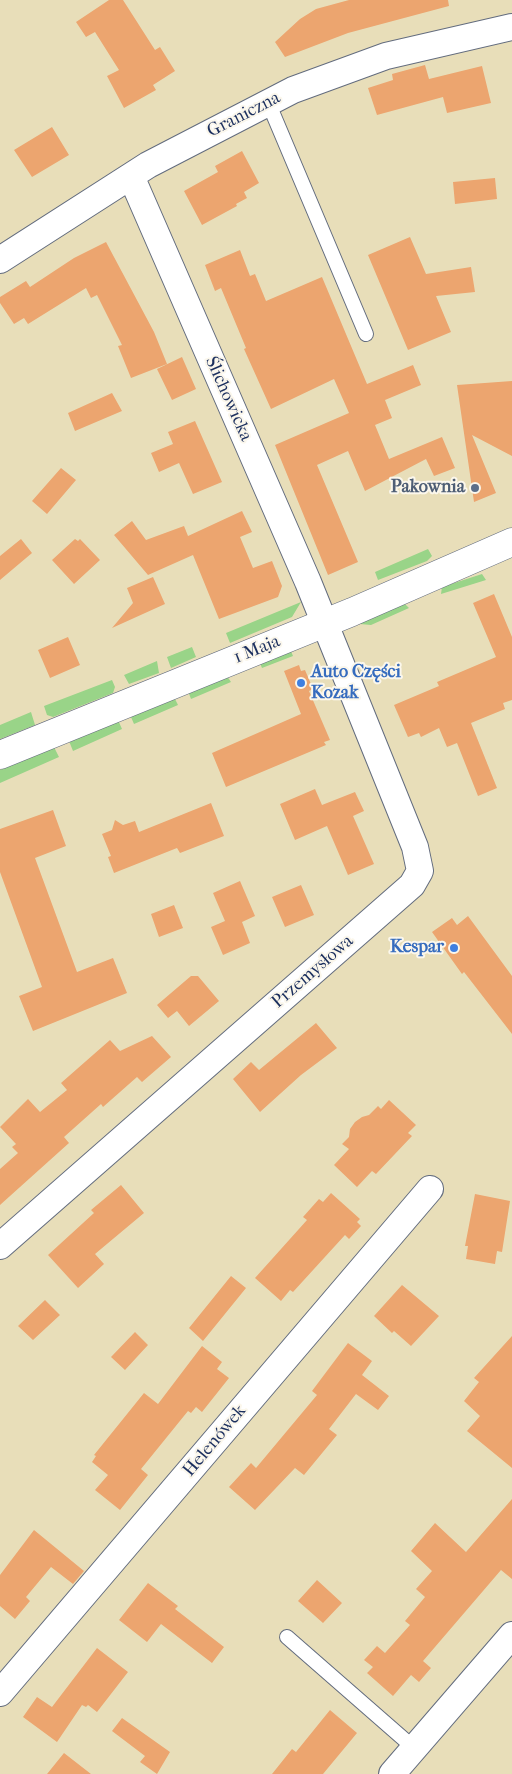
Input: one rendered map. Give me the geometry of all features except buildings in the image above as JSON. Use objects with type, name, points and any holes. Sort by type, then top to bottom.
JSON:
[{"type":"street","name":"Graniczna","points":[[0,260],[168,154],[268,102],[321,78],[386,56],[512,27]]},
{"type":"street","name":"Ślichowicka","points":[[131,176],[324,623]]},
{"type":"street","name":"1 Maja","points":[[0,755],[324,623],[512,542]]},
{"type":"street","name":"Przemysłowa","points":[[0,1246],[412,886],[419,877],[420,865],[415,847],[324,623]]},
{"type":"street","name":"Helenówek","points":[[0,1693],[430,1189]]},
{"type":"street","points":[[392,1774],[510,1644]]},
{"type":"lane","points":[[268,102],[366,334]]},
{"type":"lane","points":[[287,1637],[414,1748]]},
{"type":"green space","points":[[428,549],[432,556],[427,561],[378,580],[375,572]]},
{"type":"green space","points":[[482,574],[486,580],[441,594],[442,587]]},
{"type":"green space","points":[[402,601],[409,608],[371,625],[360,624],[359,619]]},
{"type":"green space","points":[[301,602],[292,617],[230,643],[226,633]]},
{"type":"green space","points":[[192,647],[196,657],[171,668],[167,657]]},
{"type":"green space","points":[[290,649],[293,656],[262,668],[259,661]]},
{"type":"green space","points":[[157,661],[159,673],[129,684],[124,675]]},
{"type":"green space","points":[[227,676],[231,682],[191,699],[188,691]]},
{"type":"green space","points":[[112,680],[115,687],[113,693],[53,717],[47,715],[44,706]]},
{"type":"green space","points":[[174,697],[178,705],[134,724],[131,717]]},
{"type":"green space","points":[[31,712],[35,725],[0,739],[0,725]]},
{"type":"green space","points":[[118,720],[122,729],[73,751],[69,741]]},
{"type":"green space","points":[[54,747],[59,757],[0,783],[0,770]]},
{"type":"place","name":"Pakownia","points":[[475,488]]},
{"type":"place","name":"Auto Części Kozak","points":[[301,683]]},
{"type":"place","name":"Kespar","points":[[454,948]]}]
